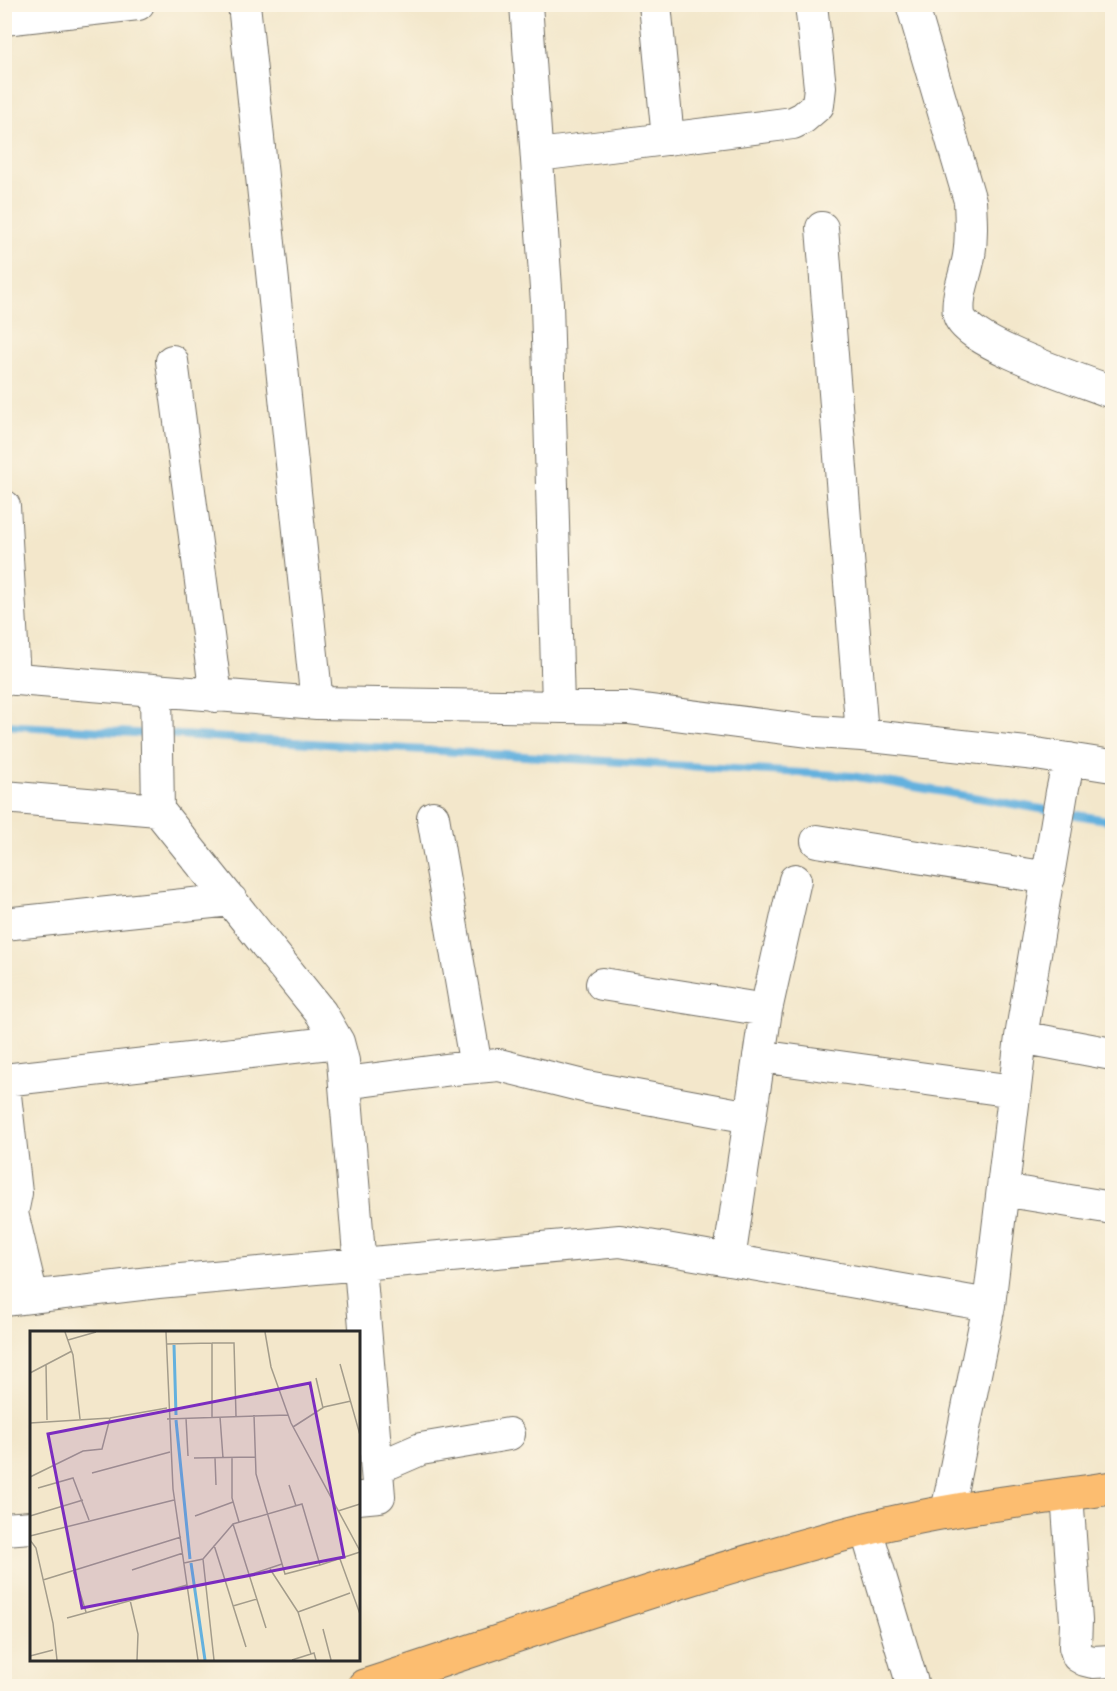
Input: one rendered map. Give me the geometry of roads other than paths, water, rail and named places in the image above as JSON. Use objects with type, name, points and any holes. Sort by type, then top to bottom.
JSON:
[{"type":"main road","points":[[364,1686],[710,1573],[866,1529],[947,1512],[1113,1488]]},
{"type":"street","points":[[4,19],[138,4]]},
{"type":"street","points":[[244,4],[317,703]]},
{"type":"street","points":[[526,4],[547,303],[558,706]]},
{"type":"street","points":[[655,4],[668,139]]},
{"type":"street","points":[[538,155],[793,123],[803,118],[818,105],[820,87],[811,4]]},
{"type":"street","points":[[912,4],[970,201],[972,229],[969,257],[959,299],[959,317],[970,330],[995,346],[1113,393]]},
{"type":"street","points":[[822,228],[862,735]]},
{"type":"street","points":[[172,361],[216,696]]},
{"type":"street","points":[[4,506],[9,678],[156,692],[317,703],[628,708],[816,732],[862,735],[1070,759],[1113,766]]},
{"type":"street","points":[[156,692],[158,810],[321,1013],[338,1042],[343,1061],[379,1496],[360,1498]]},
{"type":"street","points":[[947,1512],[989,1305],[1021,1037],[1062,792],[1070,759]]},
{"type":"street","points":[[4,797],[158,810]]},
{"type":"street","points":[[434,817],[476,1067]]},
{"type":"street","points":[[817,841],[1049,878]]},
{"type":"street","points":[[729,1260],[766,1010],[795,880]]},
{"type":"street","points":[[4,924],[231,900]]},
{"type":"street","points":[[602,984],[766,1010]]},
{"type":"street","points":[[1021,1037],[1113,1054]]},
{"type":"street","points":[[4,1080],[338,1042]]},
{"type":"street","points":[[759,1056],[1014,1091]]},
{"type":"street","points":[[345,1083],[499,1065],[587,1087],[750,1117]]},
{"type":"street","points":[[4,1086],[16,1193],[8,1215],[18,1299],[158,1282],[620,1241],[989,1305]]},
{"type":"street","points":[[1003,1190],[1113,1209]]},
{"type":"street","points":[[376,1455],[391,1462],[421,1449],[509,1434]]},
{"type":"street","points":[[1067,1494],[1076,1621],[1075,1647],[1078,1656],[1085,1660],[1113,1661]]},
{"type":"street","points":[[4,1529],[30,1527]]},
{"type":"street","points":[[866,1529],[913,1686]]},
{"type":"waterway","points":[[4,725],[151,734]]},
{"type":"waterway","points":[[164,734],[852,776],[1053,811]]},
{"type":"waterway","points":[[1065,813],[1112,821]]}]
